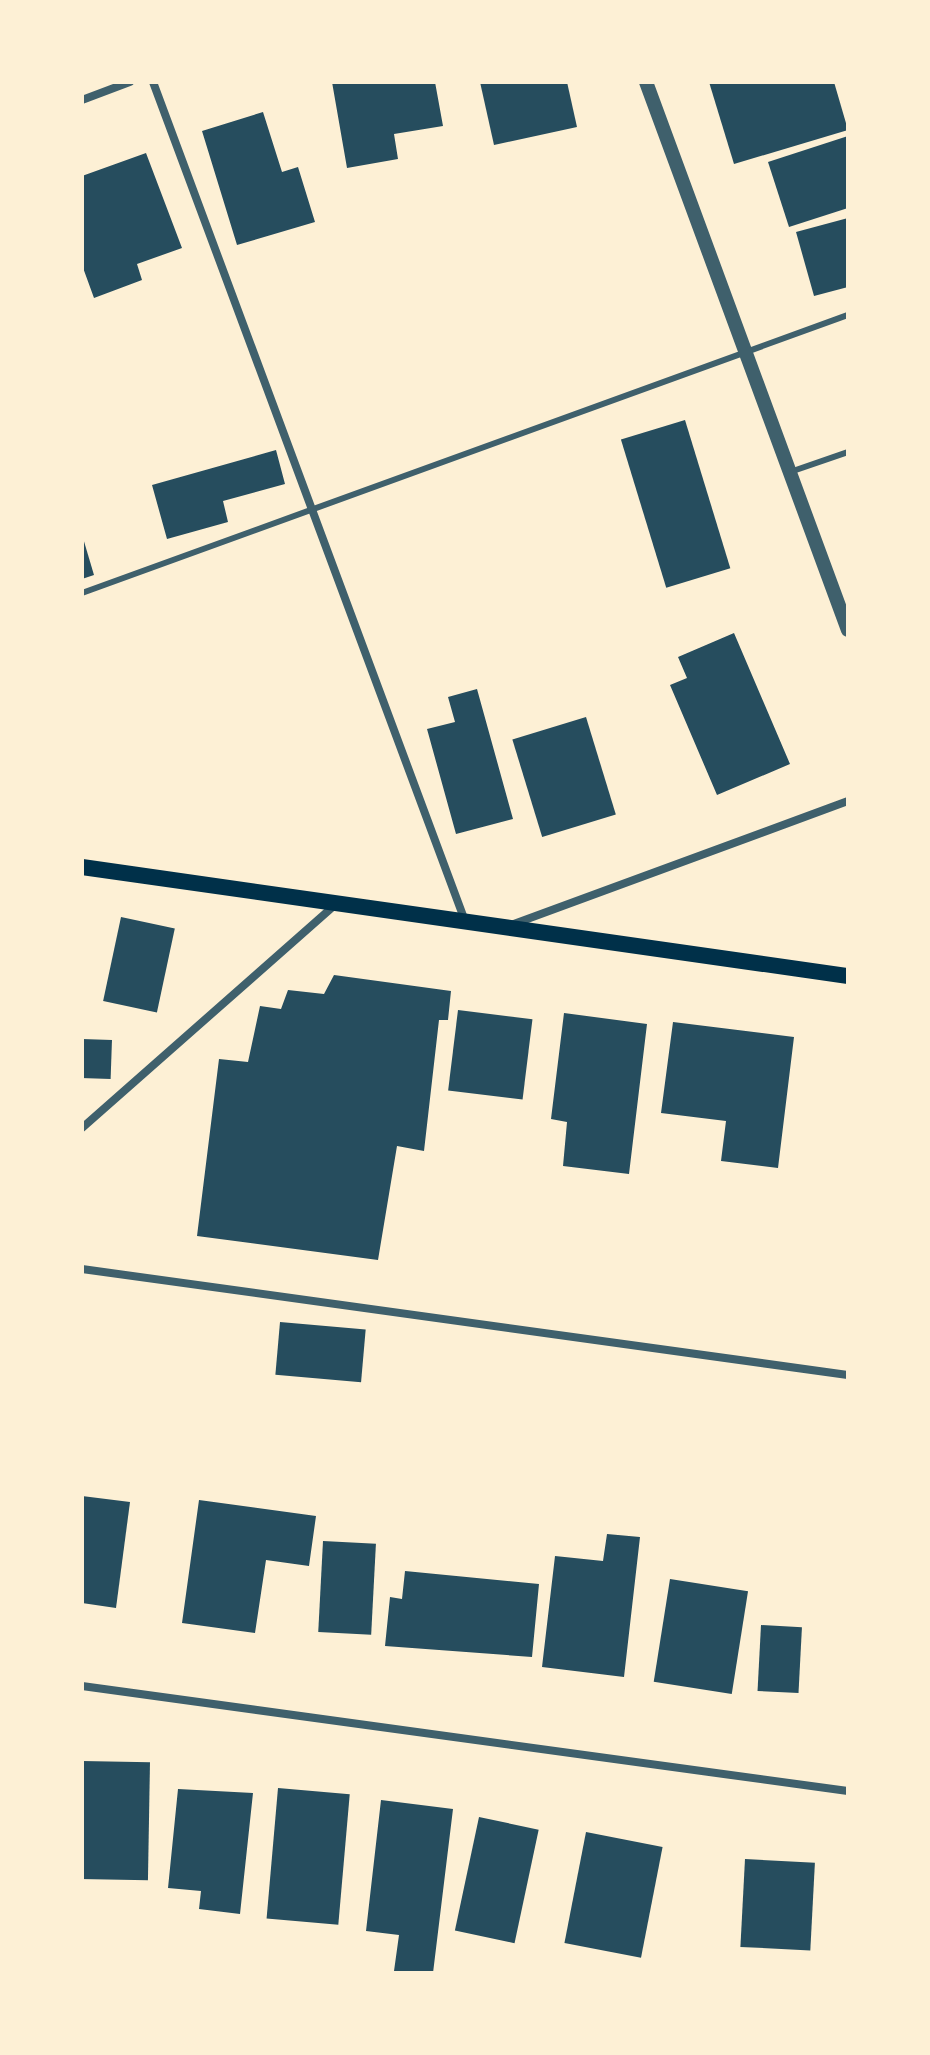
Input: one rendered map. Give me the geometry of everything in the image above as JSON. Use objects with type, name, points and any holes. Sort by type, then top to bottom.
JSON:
[{"type":"main road","points":[[82,867],[848,976]]},
{"type":"street","points":[[82,100],[130,82]]},
{"type":"street","points":[[153,82],[315,509],[466,922]]},
{"type":"street","points":[[646,82],[848,630]]},
{"type":"street","points":[[507,927],[848,801]]},
{"type":"street","points":[[82,1128],[336,904]]},
{"type":"street","points":[[82,1269],[848,1375]]},
{"type":"street","points":[[82,1686],[848,1791]]},
{"type":"lane","points":[[82,593],[848,315]]},
{"type":"lane","points":[[790,472],[848,452]]},
{"type":"building","points":[[332,82],[435,82],[443,126],[394,134],[398,159],[347,168]]},
{"type":"building","points":[[480,82],[567,82],[577,127],[494,145]]},
{"type":"building","points":[[709,82],[834,82],[848,130],[734,164]]},
{"type":"building","points":[[263,112],[282,172],[298,167],[315,222],[237,245],[202,131]]},
{"type":"building","points":[[848,136],[848,208],[789,227],[768,162]]},
{"type":"building","points":[[146,153],[182,248],[137,264],[142,280],[94,298],[82,265],[82,176]]},
{"type":"building","points":[[848,218],[848,287],[814,296],[796,232]]},
{"type":"building","points":[[685,420],[730,568],[666,588],[621,440]]},
{"type":"building","points":[[276,450],[285,484],[223,501],[228,522],[167,539],[152,485]]},
{"type":"building","points":[[82,539],[94,575],[82,579]]},
{"type":"building","points":[[734,633],[790,764],[717,795],[670,685],[687,678],[678,657]]},
{"type":"building","points":[[477,689],[513,819],[456,834],[427,729],[455,722],[448,697]]},
{"type":"building","points":[[586,717],[616,815],[542,837],[512,740]]},
{"type":"building","points":[[121,917],[175,928],[157,1013],[103,1001]]},
{"type":"building","points":[[334,975],[451,991],[448,1020],[439,1020],[424,1151],[397,1146],[378,1260],[197,1236],[219,1059],[248,1062],[260,1006],[281,1009],[288,990],[324,994]]},
{"type":"building","points":[[458,1010],[532,1019],[523,1100],[448,1090]]},
{"type":"building","points":[[564,1013],[647,1024],[629,1174],[563,1166],[567,1122],[551,1119]]},
{"type":"building","points":[[673,1022],[794,1037],[778,1168],[721,1161],[726,1121],[661,1113]]},
{"type":"building","points":[[82,1039],[112,1040],[111,1079],[82,1078]]},
{"type":"building","points":[[280,1322],[366,1329],[361,1382],[275,1375]]},
{"type":"building","points":[[82,1496],[130,1502],[116,1608],[82,1603]]},
{"type":"building","points":[[199,1500],[316,1516],[309,1566],[266,1560],[255,1633],[182,1623]]},
{"type":"building","points":[[607,1534],[640,1537],[624,1677],[542,1667],[555,1556],[603,1561]]},
{"type":"building","points":[[323,1541],[376,1544],[371,1635],[318,1632]]},
{"type":"building","points":[[405,1571],[539,1584],[532,1657],[385,1646],[390,1597],[402,1599]]},
{"type":"building","points":[[670,1579],[748,1591],[732,1694],[654,1682]]},
{"type":"building","points":[[761,1625],[802,1627],[798,1693],[758,1691]]},
{"type":"building","points":[[82,1761],[150,1762],[148,1880],[82,1879]]},
{"type":"building","points":[[278,1788],[350,1794],[338,1925],[267,1919]]},
{"type":"building","points":[[178,1789],[253,1793],[240,1914],[199,1909],[201,1891],[168,1888]]},
{"type":"building","points":[[381,1800],[453,1809],[433,1973],[394,1971],[399,1935],[366,1931]]},
{"type":"building","points":[[479,1817],[539,1830],[515,1943],[455,1930]]},
{"type":"building","points":[[586,1832],[663,1847],[641,1958],[564,1943]]},
{"type":"building","points":[[745,1859],[815,1863],[810,1951],[740,1947]]}]
